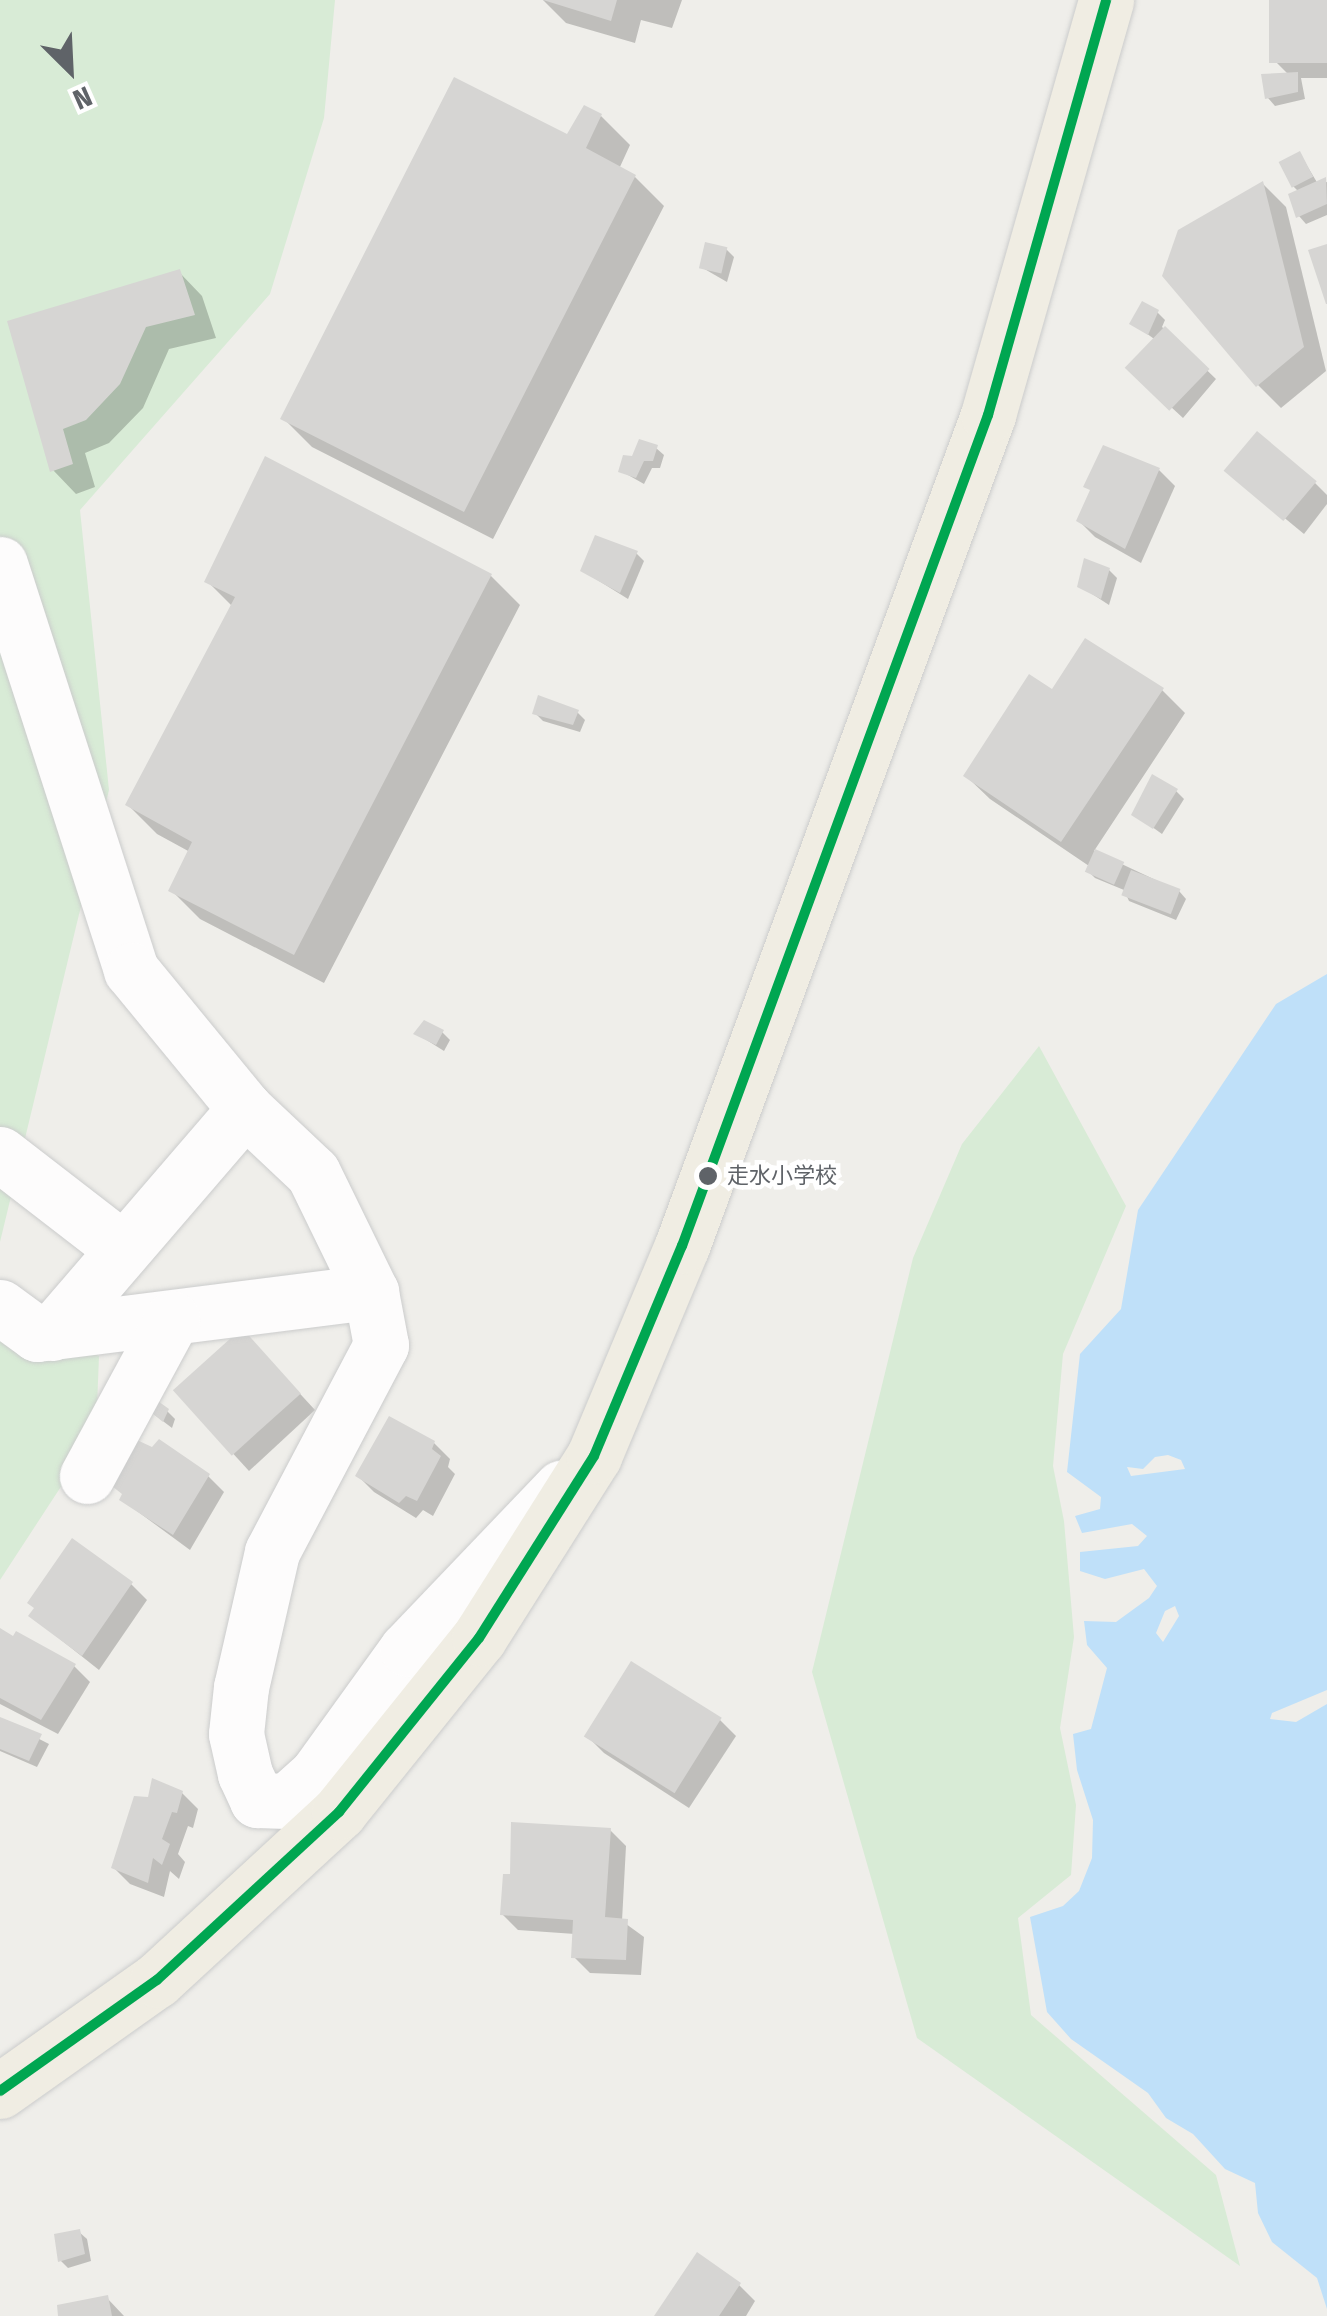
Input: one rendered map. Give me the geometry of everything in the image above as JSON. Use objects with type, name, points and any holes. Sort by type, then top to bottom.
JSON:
[{"type":"highway","points":[[0,2091],[157,1980],[339,1812],[479,1638],[594,1456],[682,1246],[988,415],[1106,0]]},
{"type":"street","points":[[0,564],[131,970],[245,1109],[313,1174],[371,1292],[380,1344],[272,1552],[240,1687],[236,1734],[245,1774],[258,1800],[287,1801],[316,1775],[407,1649],[486,1562],[594,1456]]},
{"type":"street","points":[[52,1332],[245,1109]]},
{"type":"street","points":[[0,1154],[123,1250]]},
{"type":"street","points":[[0,1307],[37,1334],[371,1292]]},
{"type":"street","points":[[87,1476],[172,1319]]},
{"type":"green space","points":[[0,0],[335,0],[324,118],[270,294],[80,510],[109,790],[0,1242]]},
{"type":"green space","points":[[1039,1046],[1126,1206],[1063,1354],[1053,1466],[1064,1521],[1074,1637],[1060,1728],[1076,1805],[1071,1875],[1018,1918],[1031,2015],[1216,2175],[1240,2266],[917,2038],[812,1672],[913,1258],[962,1144]]},
{"type":"green space","points":[[0,1286],[52,1333],[99,1356],[96,1433],[0,1580]]},
{"type":"water","points":[[1327,974],[1327,1690],[1272,1713],[1270,1719],[1296,1722],[1327,1704],[1327,2309],[1317,2278],[1272,2242],[1258,2213],[1255,2183],[1225,2169],[1193,2134],[1166,2118],[1148,2093],[1071,2039],[1047,2012],[1030,1917],[1063,1906],[1079,1891],[1092,1858],[1093,1820],[1077,1770],[1073,1734],[1091,1729],[1107,1668],[1087,1645],[1084,1621],[1116,1622],[1149,1598],[1157,1586],[1144,1569],[1105,1579],[1080,1571],[1080,1552],[1138,1546],[1147,1536],[1132,1524],[1082,1533],[1075,1516],[1100,1509],[1101,1497],[1067,1472],[1080,1354],[1121,1309],[1138,1210],[1276,1004]],"holes":[[[1168,1455],[1181,1460],[1185,1469],[1131,1476],[1127,1467],[1143,1469],[1155,1457]],[[1175,1606],[1179,1616],[1163,1642],[1156,1633],[1165,1611]]]},
{"type":"building","points":[[543,0],[617,0],[611,21]]},
{"type":"building","points":[[1269,0],[1327,0],[1327,63],[1269,63]]},
{"type":"building","points":[[1298,72],[1298,92],[1265,99],[1261,74]]},
{"type":"building","points":[[454,77],[567,134],[584,105],[602,114],[586,148],[636,175],[464,512],[280,419]]},
{"type":"building","points":[[1300,151],[1313,177],[1292,188],[1279,162]]},
{"type":"building","points":[[1326,177],[1327,204],[1296,218],[1288,194]]},
{"type":"building","points":[[1263,181],[1304,347],[1256,387],[1162,276],[1178,230]]},
{"type":"building","points":[[705,242],[727,247],[721,273],[699,268]]},
{"type":"building","points":[[1327,244],[1327,304],[1326,304],[1308,250]]},
{"type":"building","points":[[180,269],[195,315],[146,327],[120,384],[86,420],[63,429],[73,464],[50,472],[7,321]]},
{"type":"building","points":[[1142,301],[1159,310],[1148,335],[1129,324]]},
{"type":"building","points":[[1165,326],[1210,369],[1169,411],[1125,368]]},
{"type":"building","points":[[1257,431],[1317,481],[1283,521],[1224,471]]},
{"type":"building","points":[[639,439],[658,445],[653,461],[644,461],[636,478],[618,472],[623,455],[632,456]]},
{"type":"building","points":[[1103,445],[1160,468],[1125,549],[1076,521],[1090,490],[1083,487]]},
{"type":"building","points":[[265,456],[492,574],[294,955],[168,891],[192,842],[125,805],[235,597],[204,582]]},
{"type":"building","points":[[595,535],[638,551],[620,593],[580,571]]},
{"type":"building","points":[[1084,558],[1110,568],[1101,599],[1077,587]]},
{"type":"building","points":[[1085,638],[1164,688],[1061,842],[963,776],[1029,674],[1052,689]]},
{"type":"building","points":[[538,695],[579,710],[573,725],[532,714]]},
{"type":"building","points":[[1152,774],[1178,789],[1153,829],[1131,815]]},
{"type":"building","points":[[1095,849],[1124,862],[1114,885],[1085,872]]},
{"type":"building","points":[[1131,870],[1180,889],[1171,914],[1121,895]]},
{"type":"building","points":[[424,1020],[444,1030],[436,1045],[413,1034]]},
{"type":"building","points":[[242,1328],[301,1393],[232,1456],[173,1390]]},
{"type":"building","points":[[148,1394],[169,1409],[163,1422],[141,1404]]},
{"type":"building","points":[[389,1416],[435,1441],[432,1449],[441,1456],[417,1501],[406,1496],[399,1503],[355,1476]]},
{"type":"building","points":[[159,1439],[210,1474],[173,1535],[119,1500],[122,1494],[107,1482],[137,1440],[152,1447]]},
{"type":"building","points":[[72,1538],[133,1582],[82,1656],[28,1616],[34,1608],[27,1603]]},
{"type":"building","points":[[0,1628],[13,1636],[16,1631],[76,1664],[41,1720],[0,1698]]},
{"type":"building","points":[[631,1661],[722,1718],[675,1793],[584,1736]]},
{"type":"building","points":[[0,1717],[42,1734],[29,1761],[0,1749]]},
{"type":"building","points":[[152,1778],[183,1791],[177,1813],[172,1812],[162,1839],[170,1844],[162,1865],[153,1858],[148,1883],[111,1868],[134,1796],[148,1797]]},
{"type":"building","points":[[511,1822],[611,1828],[605,1917],[628,1919],[626,1960],[571,1958],[573,1920],[500,1915],[503,1874],[510,1874]]},
{"type":"building","points":[[80,2229],[85,2254],[58,2262],[54,2234]]},
{"type":"building","points":[[697,2252],[741,2283],[719,2316],[654,2316]]},
{"type":"building","points":[[108,2295],[112,2316],[58,2316],[57,2305]]},
{"type":"transit line","points":[[0,2091],[157,1980],[339,1812],[479,1638],[594,1456],[682,1246],[988,415],[1106,0]]},
{"type":"place","name":"走水小学校","points":[[708,1176]]}]
